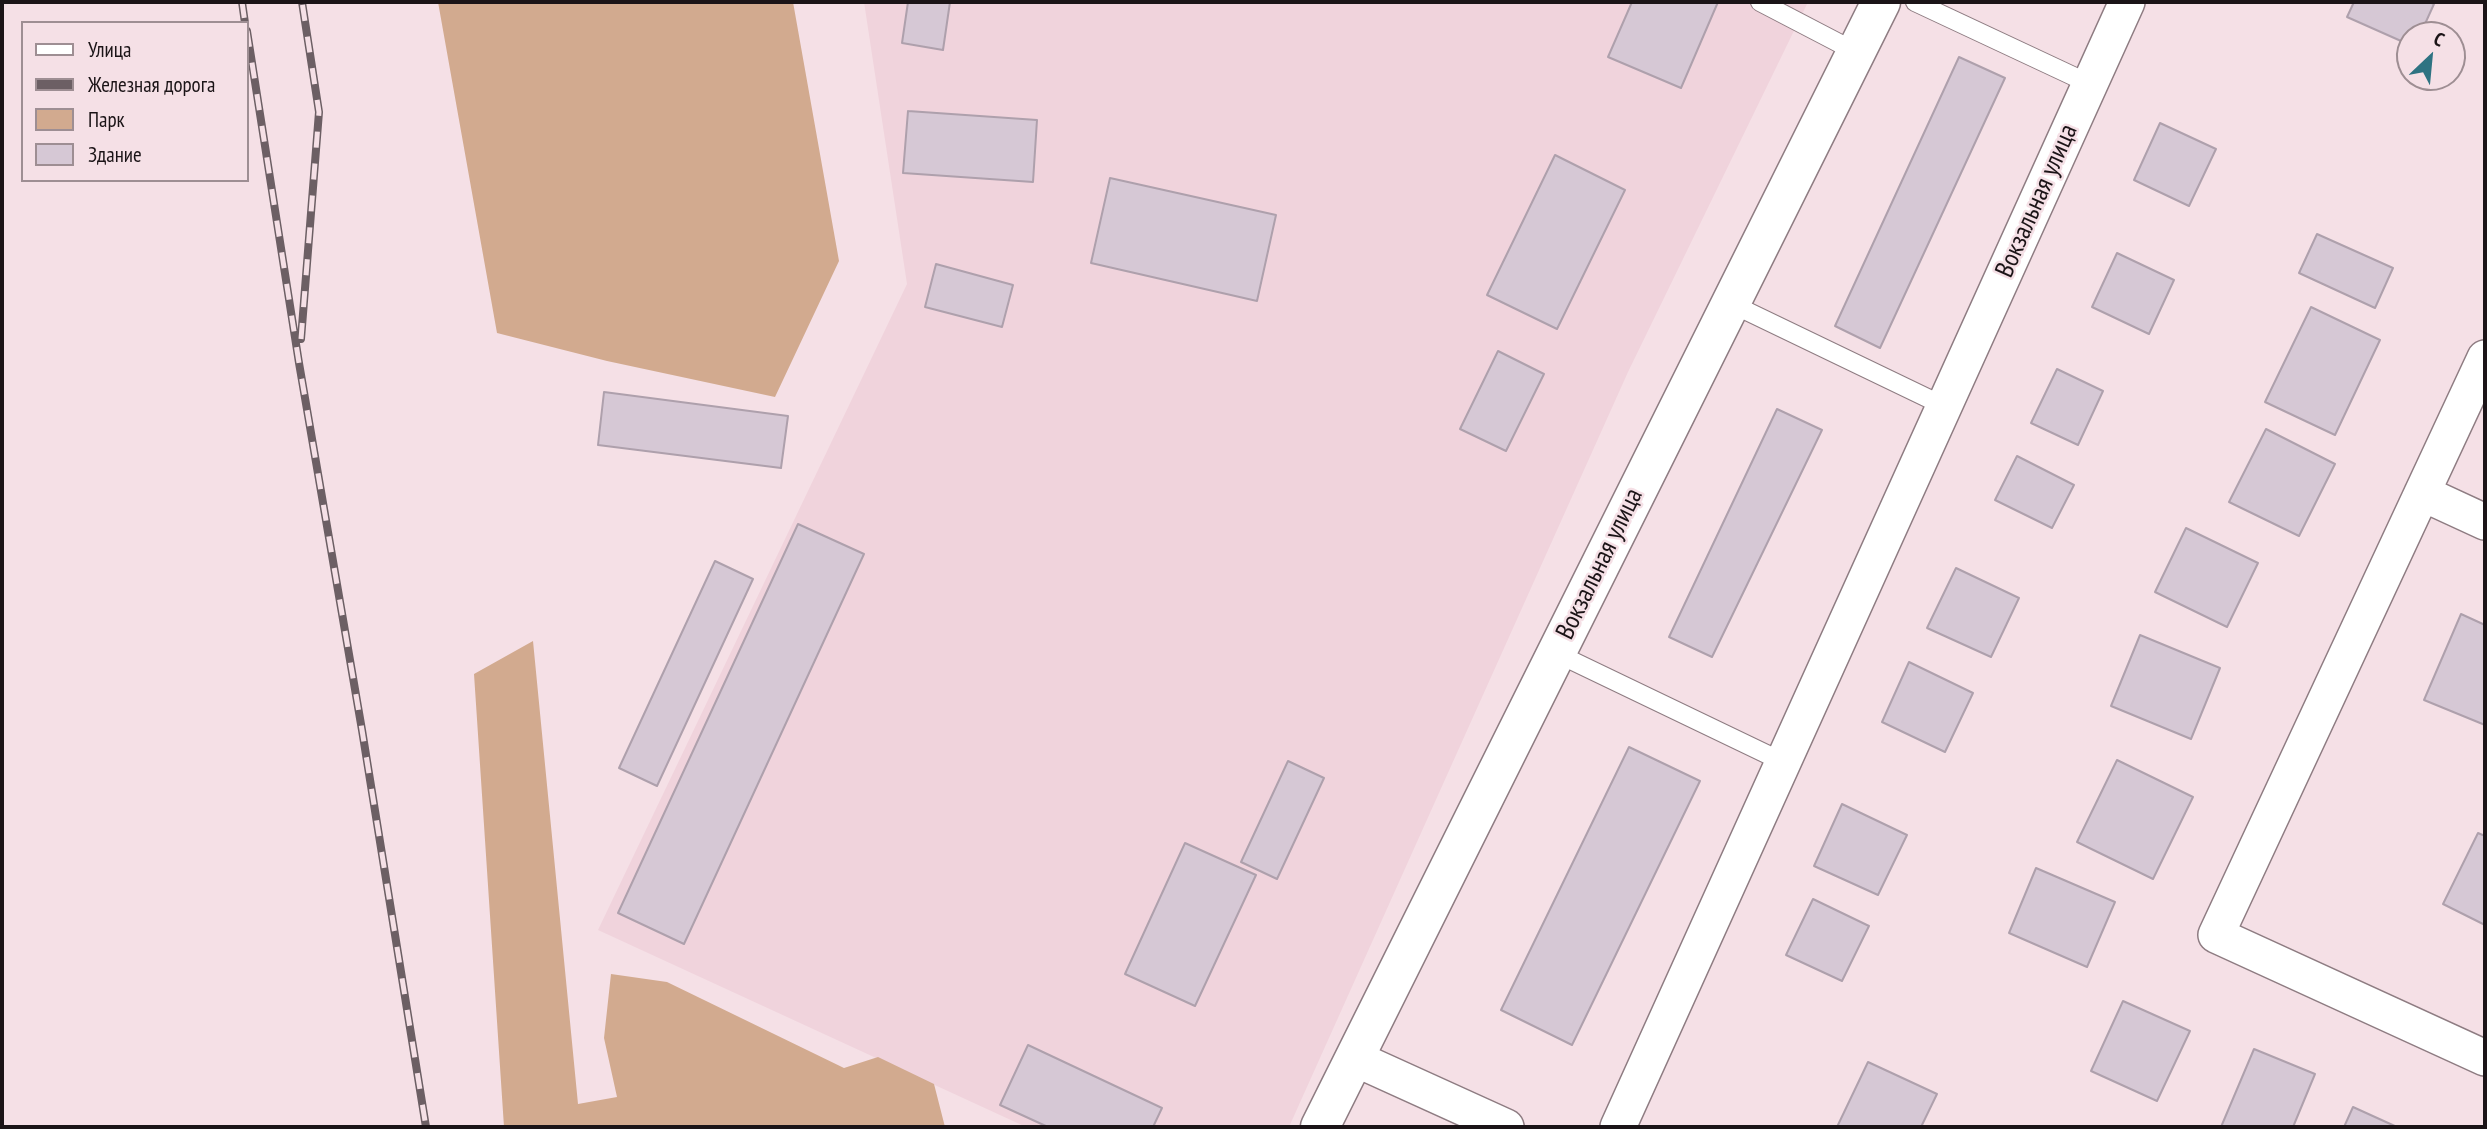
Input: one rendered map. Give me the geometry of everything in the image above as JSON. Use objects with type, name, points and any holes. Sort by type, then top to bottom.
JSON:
[{"type":"main road","name":"Вокзальная улица","points":[[1320,1127],[1881,2]]},
{"type":"street","name":"Вокзальная улица","points":[[1618,1127],[2127,2]]},
{"type":"street","points":[[2485,358],[2216,935],[2485,1058]]},
{"type":"street","points":[[2422,493],[2485,522]]},
{"type":"street","points":[[1354,1058],[1506,1127]]},
{"type":"lane","points":[[1760,2],[1856,52]]},
{"type":"lane","points":[[1914,2],[2090,84]]},
{"type":"lane","points":[[1730,303],[1944,406]]},
{"type":"lane","points":[[1556,653],[1783,762]]},
{"type":"shaded area","points":[[864,2],[1808,2],[1628,372],[1289,1127],[1026,1127],[598,930],[907,284]]},
{"type":"green space","points":[[438,2],[793,2],[839,261],[775,397],[607,361],[497,333]]},
{"type":"green space","points":[[533,641],[578,1104],[617,1097],[604,1038],[611,974],[667,982],[844,1068],[878,1057],[934,1084],[945,1127],[504,1127],[474,674]]},
{"type":"building","points":[[908,2],[950,2],[943,50],[902,43]]},
{"type":"building","points":[[1632,2],[1718,2],[1681,88],[1608,57]]},
{"type":"building","points":[[2354,2],[2434,4],[2426,21],[2396,21],[2396,39],[2347,17]]},
{"type":"building","points":[[1959,57],[2005,78],[1880,348],[1835,326]]},
{"type":"building","points":[[908,111],[1037,120],[1033,182],[903,173]]},
{"type":"building","points":[[2160,123],[2216,149],[2189,206],[2134,180]]},
{"type":"building","points":[[1555,155],[1625,190],[1557,329],[1487,295]]},
{"type":"building","points":[[1110,178],[1276,215],[1257,301],[1091,263]]},
{"type":"building","points":[[2317,234],[2393,268],[2375,308],[2299,273]]},
{"type":"building","points":[[2117,253],[2174,280],[2149,334],[2092,307]]},
{"type":"building","points":[[936,264],[1013,285],[1002,327],[925,307]]},
{"type":"building","points":[[2311,307],[2380,340],[2335,435],[2265,402]]},
{"type":"building","points":[[1498,351],[1544,374],[1506,451],[1460,429]]},
{"type":"building","points":[[2057,369],[2103,391],[2078,445],[2031,423]]},
{"type":"building","points":[[604,392],[788,416],[781,468],[598,445]]},
{"type":"building","points":[[1777,409],[1822,430],[1712,657],[1669,637]]},
{"type":"building","points":[[2266,429],[2335,464],[2299,536],[2229,502]]},
{"type":"building","points":[[2017,456],[2074,485],[2052,528],[1995,500]]},
{"type":"building","points":[[798,524],[864,554],[684,944],[618,913]]},
{"type":"building","points":[[2186,528],[2258,563],[2227,627],[2155,592]]},
{"type":"building","points":[[715,561],[753,579],[657,786],[619,768]]},
{"type":"building","points":[[1956,568],[2019,598],[1991,657],[1927,628]]},
{"type":"building","points":[[2461,614],[2485,625],[2485,725],[2424,700]]},
{"type":"building","points":[[2140,635],[2220,668],[2191,739],[2111,706]]},
{"type":"building","points":[[1909,662],[1973,693],[1945,752],[1882,722]]},
{"type":"building","points":[[1629,747],[1700,781],[1572,1045],[1501,1010]]},
{"type":"building","points":[[2117,760],[2193,797],[2153,879],[2077,842]]},
{"type":"building","points":[[1288,761],[1324,778],[1277,879],[1241,862]]},
{"type":"building","points":[[1842,804],[1907,835],[1878,895],[1814,866]]},
{"type":"building","points":[[2478,833],[2485,836],[2485,925],[2443,904]]},
{"type":"building","points":[[1185,843],[1256,875],[1195,1006],[1125,974]]},
{"type":"building","points":[[2036,868],[2115,902],[2087,967],[2009,933]]},
{"type":"building","points":[[1813,899],[1869,926],[1842,981],[1786,955]]},
{"type":"building","points":[[2123,1001],[2190,1031],[2157,1101],[2091,1071]]},
{"type":"building","points":[[1028,1045],[1162,1108],[1153,1127],[1048,1127],[1000,1105]]},
{"type":"building","points":[[2254,1049],[2315,1074],[2293,1127],[2221,1127]]},
{"type":"building","points":[[1868,1062],[1937,1094],[1921,1127],[1837,1127]]},
{"type":"building","points":[[2353,1107],[2397,1127],[2344,1127]]},
{"type":"railway","points":[[242,2],[245,21]]},
{"type":"railway","points":[[301,339],[319,112],[302,2]]},
{"type":"railway","points":[[248,37],[299,363],[426,1127]]}]
